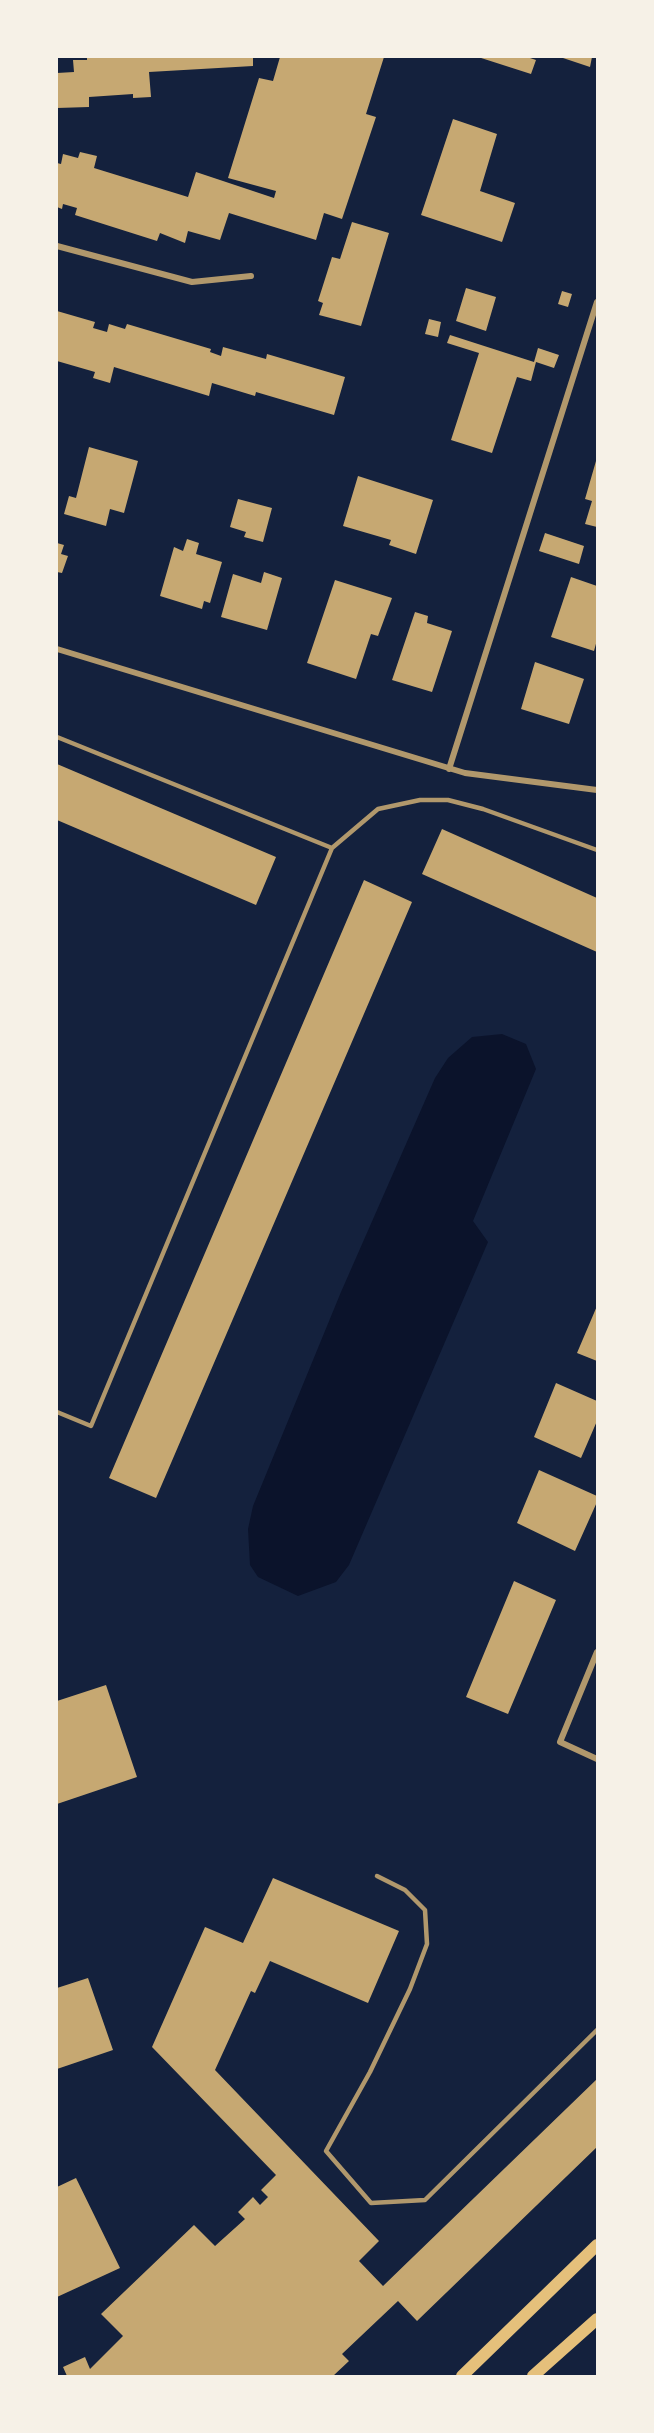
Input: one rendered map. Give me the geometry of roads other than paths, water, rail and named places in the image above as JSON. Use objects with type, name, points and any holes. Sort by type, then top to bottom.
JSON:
[{"type":"main road","points":[[462,2376],[597,2245]]},
{"type":"main road","points":[[538,2374],[597,2319]]},
{"type":"street","points":[[57,246],[192,282],[251,276]]},
{"type":"street","points":[[449,769],[597,302]]},
{"type":"street","points":[[57,649],[449,769],[597,790]]},
{"type":"street","points":[[597,1652],[560,1742],[597,1759]]},
{"type":"lane","points":[[57,737],[332,848]]},
{"type":"lane","points":[[57,1412],[91,1426],[332,848],[378,809],[420,800],[447,800],[483,809],[597,850]]},
{"type":"lane","points":[[377,1876],[405,1890],[424,1910],[427,1944],[400,2010],[326,2151],[371,2203],[425,2200],[597,2030]]},
{"type":"water","points":[[502,1034],[526,1044],[536,1069],[473,1221],[488,1242],[349,1565],[336,1582],[298,1596],[258,1577],[250,1565],[248,1529],[253,1506],[341,1292],[435,1078],[448,1058],[472,1037]]}]
